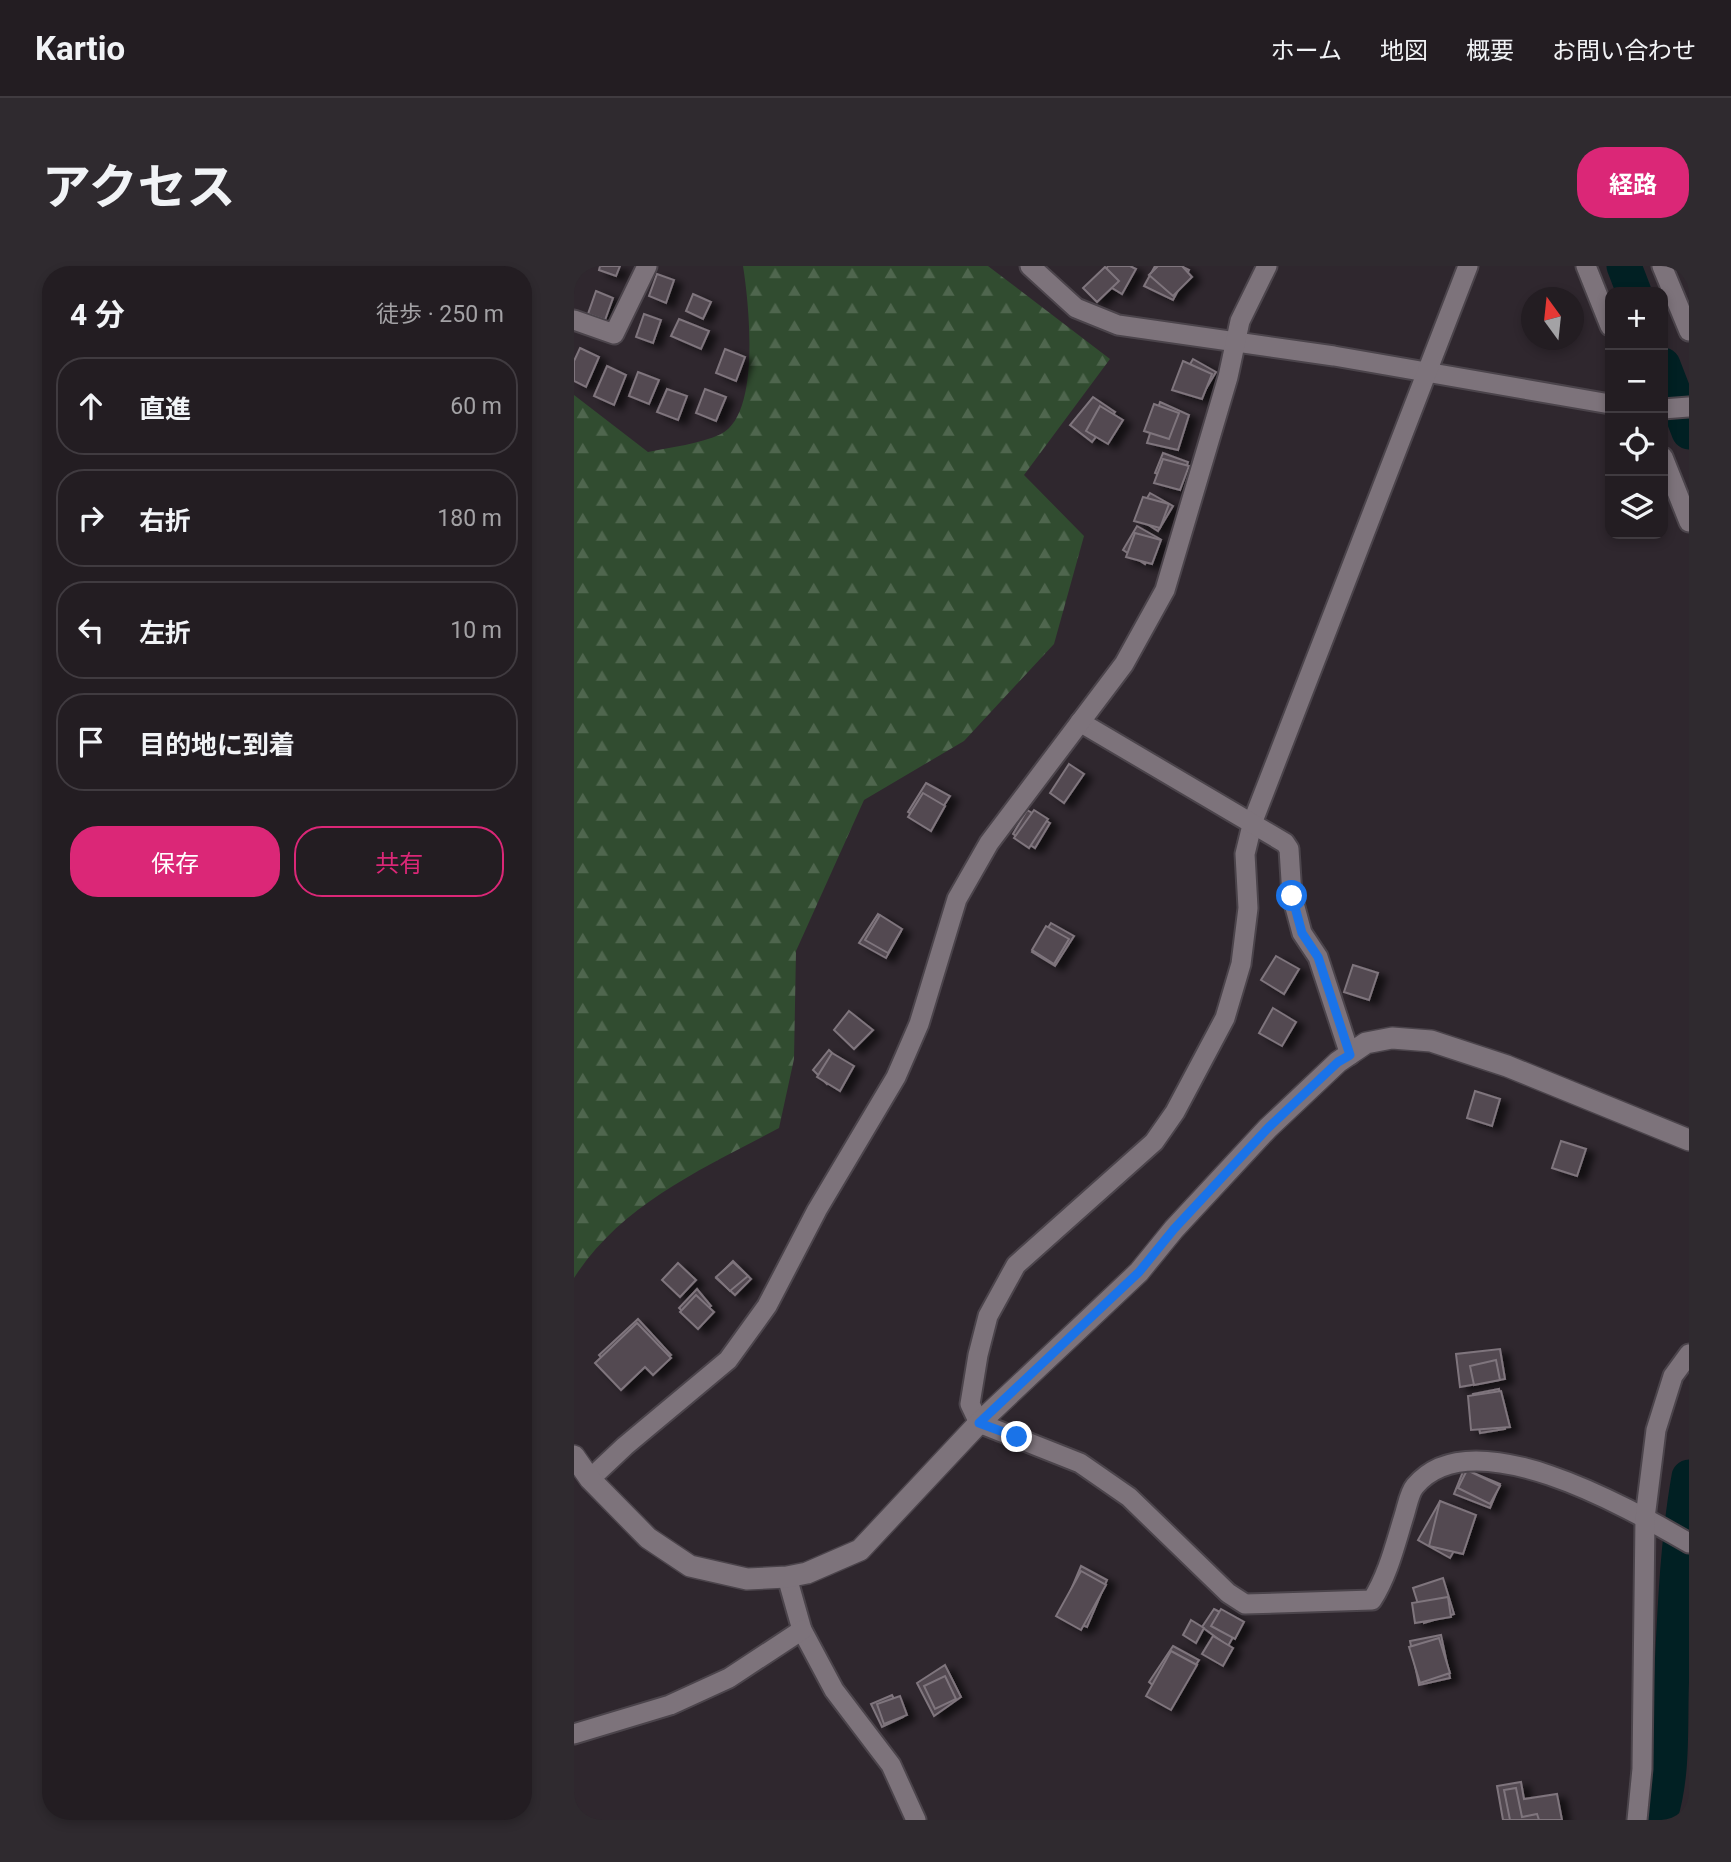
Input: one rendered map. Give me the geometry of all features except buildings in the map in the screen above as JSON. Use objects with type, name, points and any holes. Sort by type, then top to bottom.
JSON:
[{"type":"street","points":[[574,320],[614,334],[648,266]]},
{"type":"street","points":[[1030,266],[1076,308],[1118,326],[1428,372],[1605,403]]},
{"type":"street","points":[[590,1479],[625,1446],[728,1360],[767,1306],[817,1210],[896,1077],[919,1024],[957,899],[989,843],[1124,664],[1165,590],[1228,377],[1240,321],[1267,266]]},
{"type":"street","points":[[1468,266],[1253,821],[1245,854],[1248,908],[1241,964],[1225,1018],[1175,1112],[1154,1142],[1016,1265],[988,1316],[970,1404],[979,1423],[1080,1463],[1129,1497],[1228,1593],[1245,1604],[1372,1600],[1382,1584],[1413,1487],[1434,1468],[1466,1460],[1500,1462],[1560,1480],[1645,1518],[1689,1544]]},
{"type":"street","points":[[1587,266],[1605,313]]},
{"type":"street","points":[[1662,266],[1689,331]]},
{"type":"street","points":[[1668,409],[1689,407]]},
{"type":"street","points":[[1668,470],[1689,522]]},
{"type":"street","points":[[1080,722],[1253,821],[1286,843],[1289,849],[1292,896],[1302,933],[1318,957],[1350,1055]]},
{"type":"street","points":[[574,1455],[590,1479],[648,1538],[690,1566],[747,1579],[787,1577],[807,1573],[860,1550],[979,1423],[1139,1272],[1174,1229],[1268,1128],[1338,1062],[1366,1044],[1392,1038],[1431,1041],[1507,1066],[1689,1140]]},
{"type":"street","points":[[1637,1820],[1642,1769],[1645,1518],[1656,1430],[1674,1376],[1689,1354]]},
{"type":"street","points":[[787,1577],[802,1630],[834,1690],[891,1765],[916,1820]]},
{"type":"street","points":[[574,1734],[670,1705],[729,1678],[802,1630]]},
{"type":"green space","points":[[743,266],[988,266],[1110,359],[1024,475],[1084,536],[1054,644],[964,741],[864,800],[796,951],[794,1059],[779,1128],[666,1190],[640,1209],[615,1229],[593,1252],[574,1278],[574,395],[648,452],[695,443],[721,434],[734,423],[742,405],[747,382],[749,330]]},
{"type":"waterway","points":[[1624,266],[1632,287]]},
{"type":"waterway","points":[[1668,378],[1689,432]]},
{"type":"waterway","points":[[1659,1820],[1669,1765],[1676,1598],[1689,1477]]},
{"type":"route","points":[[1017,1437],[979,1423],[1139,1272],[1174,1229],[1268,1128],[1338,1062],[1350,1055],[1318,957],[1302,933],[1292,896]]}]
